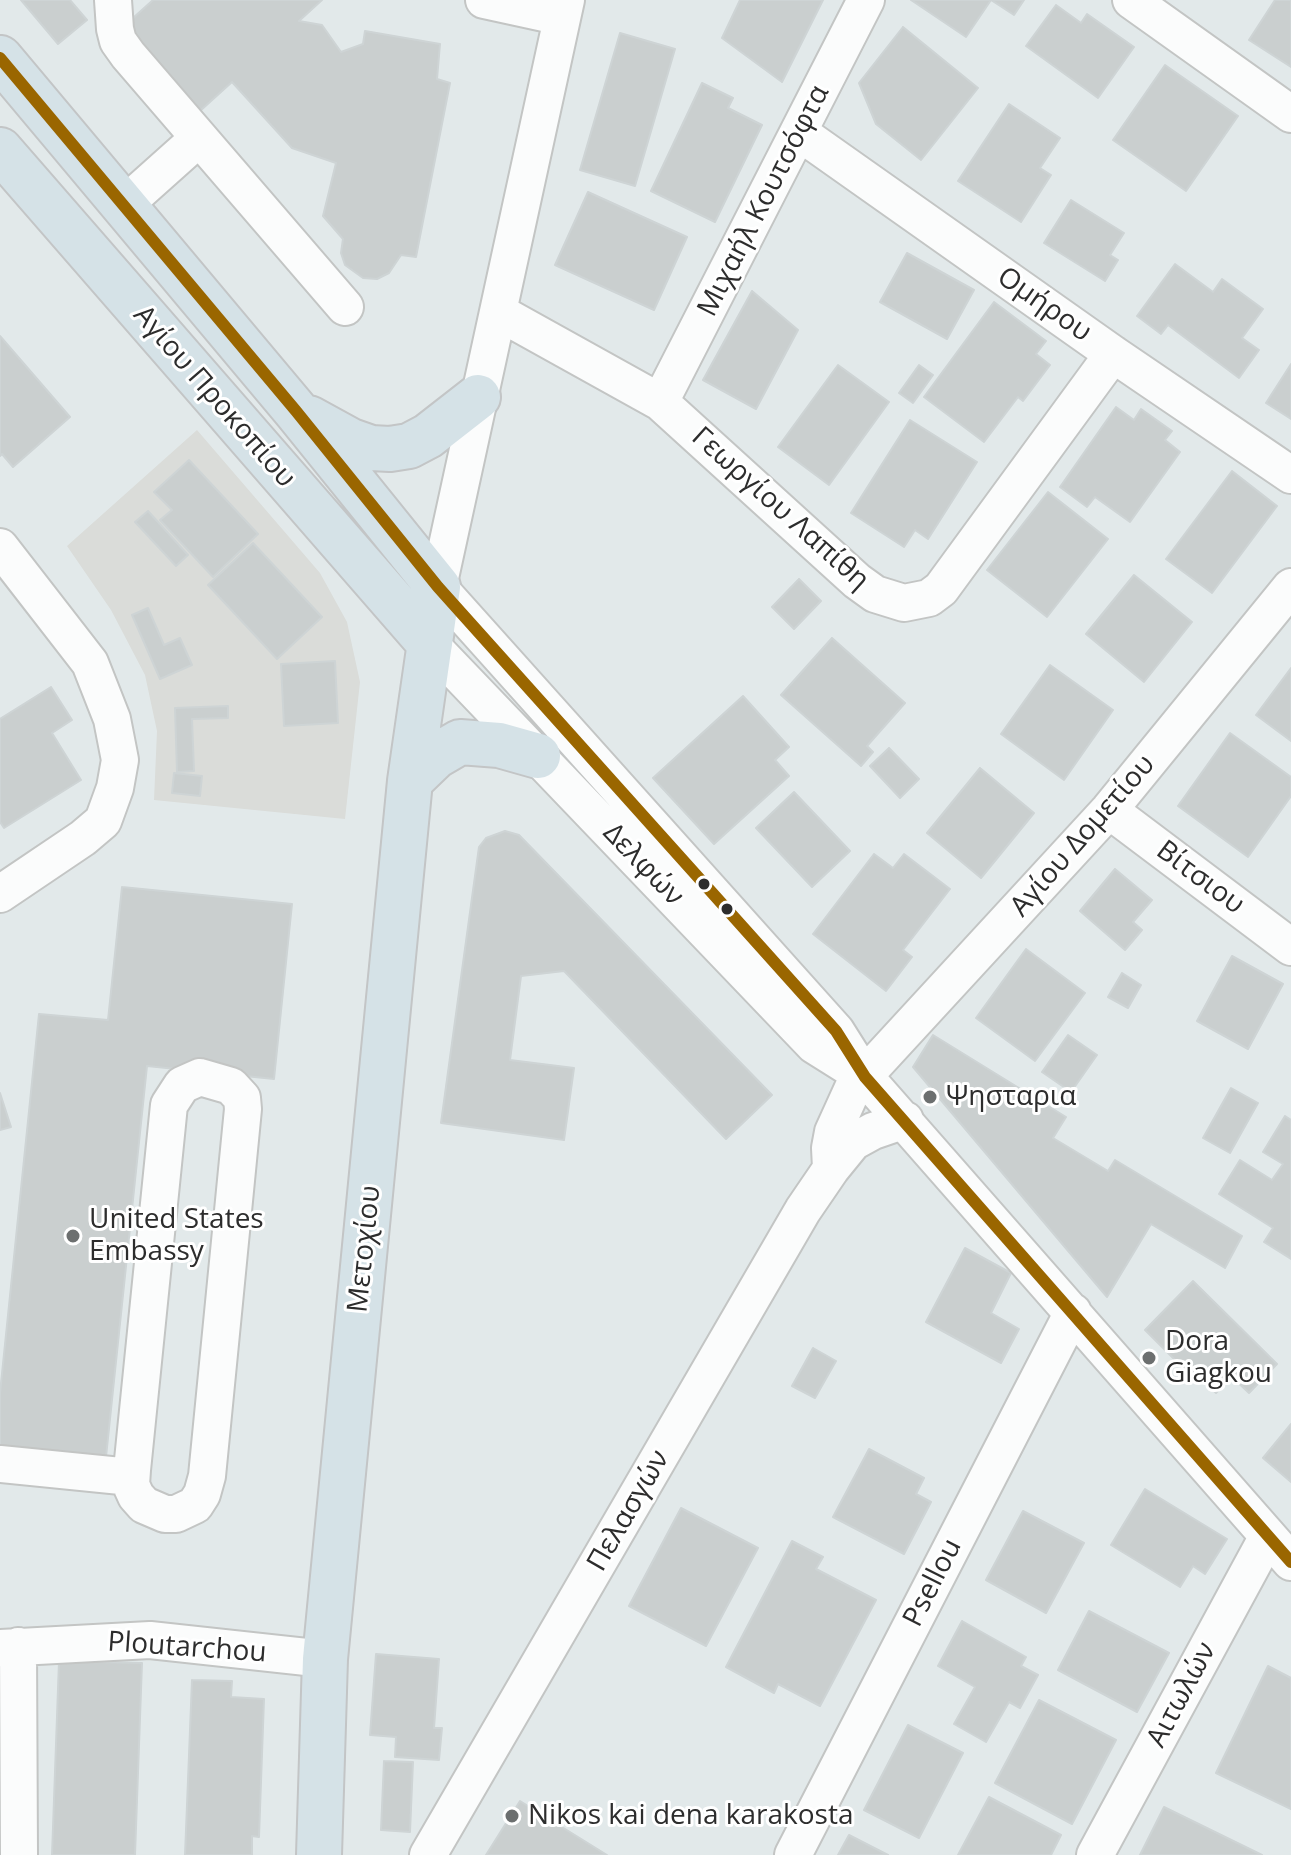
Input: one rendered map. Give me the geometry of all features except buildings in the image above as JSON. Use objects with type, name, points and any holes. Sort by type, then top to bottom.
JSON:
[{"type":"main road","name":"Αγίου Προκοπίου","points":[[0,58],[296,411],[438,587]]},
{"type":"main road","name":"Αγίου Προκοπίου","points":[[0,150],[430,644]]},
{"type":"main road","points":[[296,411],[351,441],[371,448],[390,449],[409,446],[428,436],[478,397]]},
{"type":"main road","name":"Μετοχίου","points":[[319,1855],[325,1659],[410,781],[438,587]]},
{"type":"main road","points":[[410,781],[436,756],[460,742],[499,745],[538,756]]},
{"type":"street","points":[[113,0],[118,41],[345,307]]},
{"type":"street","points":[[438,587],[564,8],[484,0]]},
{"type":"street","name":"Μιχαήλ Κουτσόφτα","points":[[660,402],[866,0]]},
{"type":"street","points":[[1131,0],[1291,114]]},
{"type":"street","name":"Ομήρου","points":[[800,133],[1113,354],[1291,475]]},
{"type":"street","points":[[124,205],[199,138]]},
{"type":"street","name":"Γεωργίου Λαπίθη","points":[[498,312],[660,402],[857,581],[887,599],[912,602],[929,598],[941,589],[1113,354]]},
{"type":"street","points":[[0,547],[90,663],[112,719],[120,760],[115,788],[103,821],[0,894]]},
{"type":"street","name":"Δελφών","points":[[438,587],[836,1031],[865,1077],[1280,1549]]},
{"type":"street","name":"Αγίου Δομετίου","points":[[865,1077],[1109,810],[1290,591]]},
{"type":"street","name":"Δελφών","points":[[430,644],[814,1045],[865,1077]]},
{"type":"street","name":"Βίτσιου","points":[[1109,810],[1291,947]]},
{"type":"street","name":"Πελασγών","points":[[831,1169],[833,1132],[853,1088],[865,1077]]},
{"type":"street","points":[[190,1079],[212,1079],[238,1091],[243,1109],[207,1476],[195,1505],[176,1514],[155,1511],[144,1505],[131,1485],[131,1477],[169,1105],[175,1092],[190,1079]]},
{"type":"street","name":"Πελασγών","points":[[428,1855],[795,1224],[844,1151],[862,1136],[905,1120]]},
{"type":"street","name":"Psellou","points":[[793,1855],[1073,1312]]},
{"type":"street","points":[[0,1464],[131,1477]]},
{"type":"street","name":"Αιτωλών","points":[[1095,1855],[1280,1549]]},
{"type":"street","name":"Ploutarchou","points":[[9,1647],[150,1640],[325,1659]]},
{"type":"street","points":[[9,1647],[19,1855]]},
{"type":"shaded area","points":[[197,430],[320,573],[347,622],[360,682],[345,819],[154,800],[157,731],[145,675],[111,610],[67,546]]},
{"type":"transit line","points":[[0,58],[296,411],[438,587],[836,1031],[865,1077],[1291,1562]]},
{"type":"place","name":"Ψησταρια","points":[[930,1097]]},
{"type":"place","name":"United States Embassy","points":[[73,1236]]},
{"type":"place","name":"Dora Giagkou","points":[[1149,1358]]},
{"type":"place","name":"Nikos kai dena karakosta","points":[[512,1816]]}]
